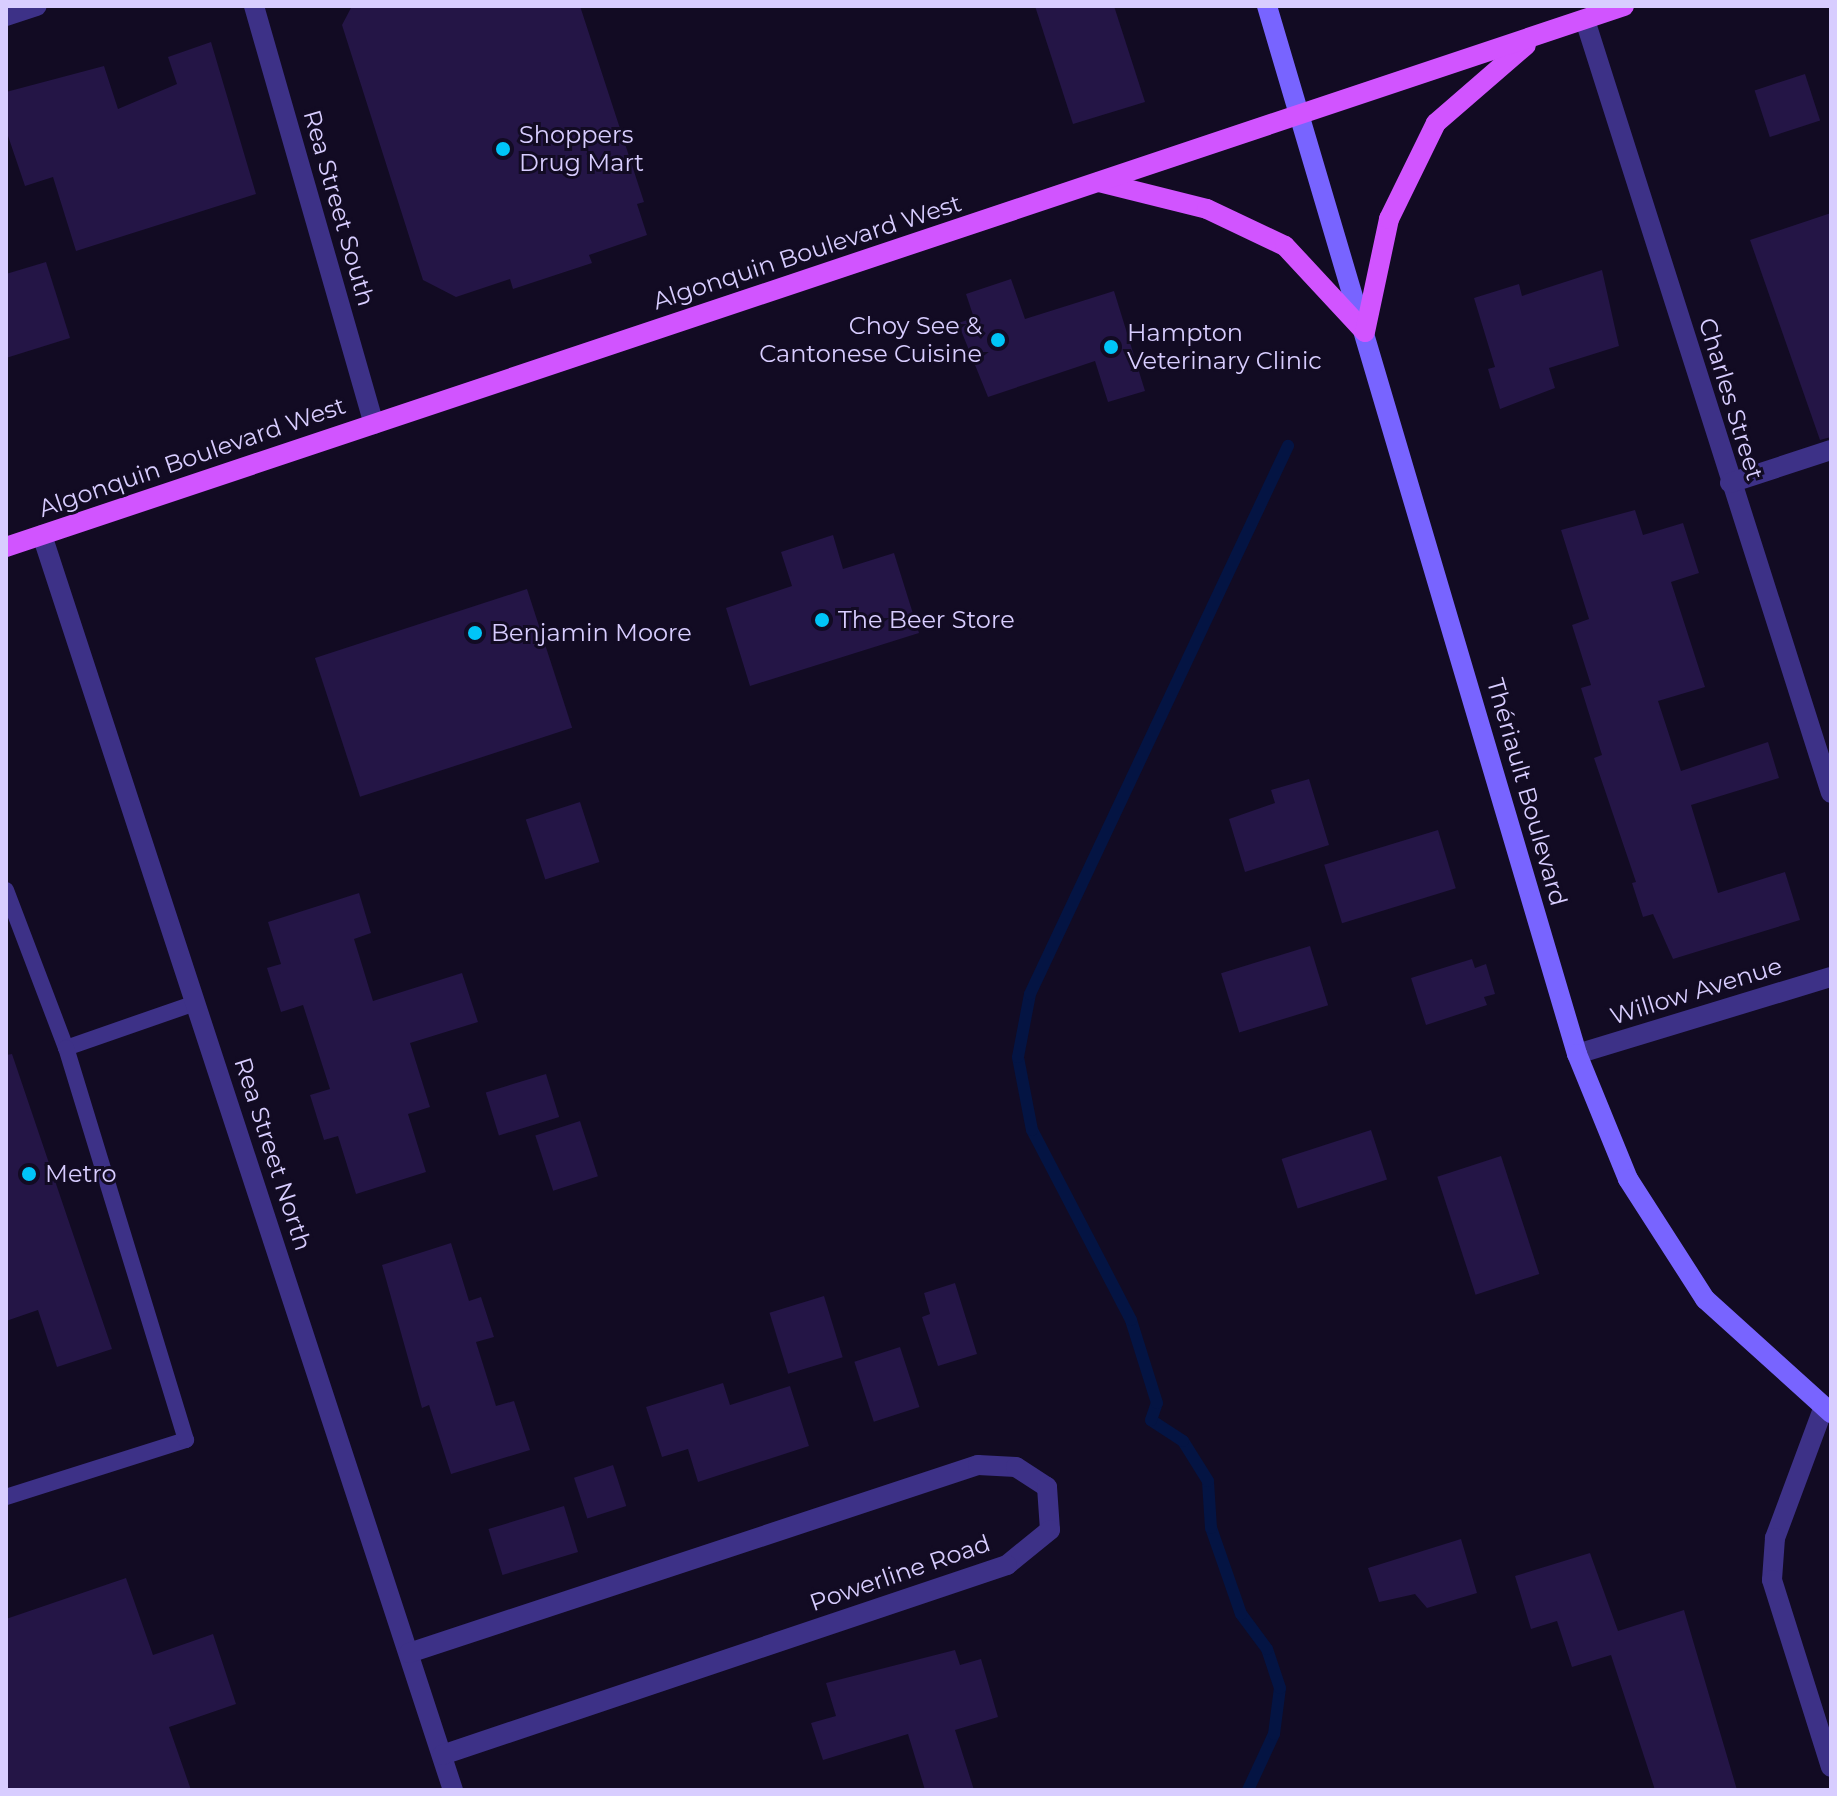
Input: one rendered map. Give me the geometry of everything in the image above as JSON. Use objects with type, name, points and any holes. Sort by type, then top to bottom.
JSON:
[{"type":"main road","name":"Thériault Boulevard","points":[[1267,6],[1302,115],[1577,1054],[1628,1179],[1705,1299],[1827,1411]]},
{"type":"main road","name":"Algonquin Boulevard West","points":[[6,547],[1624,6]]},
{"type":"main road","points":[[1365,332],[1389,219],[1436,123],[1535,37]]},
{"type":"main road","points":[[1099,182],[1207,209],[1285,246],[1365,332]]},
{"type":"street","points":[[6,16],[36,6]]},
{"type":"street","name":"Rea Street South","points":[[254,6],[374,424]]},
{"type":"street","name":"Charles Street","points":[[1585,20],[1831,793]]},
{"type":"street","points":[[1730,483],[1831,450]]},
{"type":"street","name":"Rea Street North","points":[[42,535],[453,1790]]},
{"type":"street","name":"Willow Avenue","points":[[1577,1054],[1831,977]]},
{"type":"street","points":[[1827,1411],[1775,1538],[1772,1580],[1831,1767]]},
{"type":"street","name":"Powerline Road","points":[[409,1653],[978,1465],[1016,1467],[1047,1487],[1050,1530],[1007,1565],[442,1755]]},
{"type":"lane","points":[[6,890],[66,1048],[186,1440],[6,1497]]},
{"type":"lane","points":[[66,1048],[195,1003]]},
{"type":"building","name":"Shoppers Drug Mart","points":[[352,6],[580,6],[644,202],[637,204],[647,235],[589,255],[592,263],[513,289],[510,279],[456,297],[423,280],[342,25]]},
{"type":"building","points":[[1035,6],[1114,6],[1145,102],[1073,124]]},
{"type":"building","points":[[211,42],[256,194],[76,251],[53,177],[25,186],[6,130],[6,92],[104,66],[118,109],[177,84],[168,57]]},
{"type":"building","points":[[1805,74],[1820,121],[1770,137],[1755,90]]},
{"type":"building","points":[[1831,213],[1831,437],[1820,440],[1750,240]]},
{"type":"building","points":[[46,262],[70,338],[6,358],[6,274]]},
{"type":"building","points":[[1602,270],[1619,346],[1549,368],[1555,388],[1500,409],[1488,369],[1495,367],[1474,298],[1519,284],[1522,296]]},
{"type":"building","points":[[1011,279],[1025,319],[1114,291],[1145,391],[1108,402],[1095,361],[988,397],[958,323],[974,318],[966,294]]},
{"type":"building","points":[[1635,510],[1643,535],[1683,523],[1699,573],[1671,582],[1705,687],[1658,701],[1681,771],[1768,742],[1779,778],[1691,805],[1718,893],[1785,872],[1800,920],[1673,959],[1653,914],[1643,917],[1632,883],[1636,882],[1594,758],[1602,755],[1581,688],[1591,685],[1572,625],[1589,619],[1561,530]]},
{"type":"building","name":"The Beer Store","points":[[833,535],[843,569],[894,553],[919,633],[750,686],[726,608],[792,586],[781,552]]},
{"type":"building","points":[[527,589],[572,728],[360,797],[315,658]]},
{"type":"building","points":[[1309,779],[1329,845],[1245,872],[1229,819],[1275,803],[1271,790]]},
{"type":"building","points":[[580,802],[599,862],[545,880],[526,820]]},
{"type":"building","points":[[1438,830],[1456,888],[1342,923],[1324,865]]},
{"type":"building","points":[[359,893],[371,933],[354,939],[373,1001],[462,973],[478,1022],[410,1043],[430,1107],[408,1114],[426,1172],[356,1194],[338,1136],[324,1140],[310,1095],[330,1089],[303,1005],[281,1012],[267,968],[281,964],[268,922]]},
{"type":"building","points":[[1310,946],[1328,1005],[1239,1032],[1221,973]]},
{"type":"building","points":[[1472,959],[1475,968],[1486,964],[1495,994],[1484,997],[1487,1005],[1426,1025],[1411,978]]},
{"type":"building","name":"Metro","points":[[12,1054],[112,1349],[57,1367],[38,1310],[6,1321],[6,1055]]},
{"type":"building","points":[[546,1074],[559,1117],[499,1135],[486,1092]]},
{"type":"building","points":[[580,1121],[598,1176],[553,1191],[535,1136]]},
{"type":"building","points":[[1371,1130],[1387,1179],[1298,1209],[1282,1159]]},
{"type":"building","points":[[1501,1156],[1539,1274],[1476,1295],[1437,1177]]},
{"type":"building","points":[[451,1243],[469,1301],[481,1297],[494,1337],[476,1342],[496,1406],[514,1401],[530,1450],[451,1474],[429,1405],[422,1408],[382,1265]]},
{"type":"building","points":[[955,1283],[977,1354],[938,1366],[922,1317],[930,1314],[924,1293]]},
{"type":"building","points":[[824,1296],[843,1357],[788,1374],[769,1313]]},
{"type":"building","points":[[900,1347],[919,1407],[874,1422],[854,1362]]},
{"type":"building","points":[[723,1383],[730,1405],[790,1386],[809,1446],[698,1482],[688,1449],[662,1457],[646,1407]]},
{"type":"building","points":[[613,1465],[626,1506],[587,1519],[574,1478]]},
{"type":"building","points":[[564,1506],[578,1552],[502,1575],[488,1529]]},
{"type":"building","points":[[1461,1539],[1477,1593],[1427,1608],[1415,1594],[1379,1602],[1368,1568]]},
{"type":"building","points":[[1590,1553],[1618,1631],[1684,1610],[1737,1790],[1655,1790],[1611,1655],[1572,1667],[1557,1621],[1531,1629],[1515,1576]]},
{"type":"building","points":[[126,1578],[153,1655],[213,1634],[236,1704],[169,1727],[191,1790],[6,1790],[6,1619]]},
{"type":"building","points":[[955,1650],[960,1665],[981,1659],[998,1717],[955,1730],[974,1790],[925,1790],[908,1734],[823,1760],[811,1723],[836,1716],[826,1683]]},
{"type":"waterway","points":[[1248,1790],[1274,1734],[1280,1688],[1267,1649],[1241,1614],[1211,1528],[1208,1481],[1183,1441],[1151,1420],[1157,1403],[1131,1320],[1032,1130],[1018,1057],[1030,994],[1288,446]]},
{"type":"place","name":"Shoppers Drug Mart","points":[[503,149]]},
{"type":"place","name":"Choy See & Cantonese Cuisine","points":[[998,340]]},
{"type":"place","name":"Hampton Veterinary Clinic","points":[[1111,347]]},
{"type":"place","name":"The Beer Store","points":[[822,620]]},
{"type":"place","name":"Benjamin Moore","points":[[475,633]]},
{"type":"place","name":"Metro","points":[[29,1174]]}]
